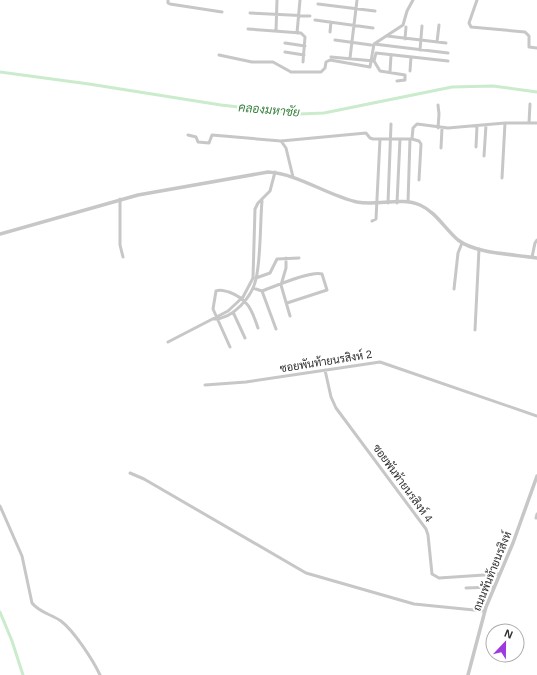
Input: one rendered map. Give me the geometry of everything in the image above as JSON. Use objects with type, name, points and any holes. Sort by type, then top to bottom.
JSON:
[{"type":"street","points":[[168,0],[168,3],[170,4],[222,12]]},
{"type":"street","points":[[276,31],[277,0]]},
{"type":"street","points":[[298,33],[300,0]]},
{"type":"street","points":[[350,58],[357,0]]},
{"type":"street","points":[[372,45],[405,23],[407,11],[413,0]]},
{"type":"street","points":[[478,0],[470,23],[471,27],[524,32],[529,36],[529,47],[537,48]]},
{"type":"street","points":[[318,4],[375,11]]},
{"type":"street","points":[[250,13],[310,16]]},
{"type":"street","points":[[315,20],[373,28]]},
{"type":"street","points":[[330,32],[331,22]]},
{"type":"street","points":[[437,42],[439,25]]},
{"type":"street","points":[[420,50],[422,26]]},
{"type":"street","points":[[405,39],[406,27]]},
{"type":"street","points":[[248,29],[298,33],[304,35],[305,46],[303,62]]},
{"type":"street","points":[[387,36],[446,43]]},
{"type":"street","points":[[335,40],[393,48],[448,53]]},
{"type":"street","points":[[285,43],[305,46]]},
{"type":"street","points":[[372,45],[373,61],[378,70],[405,74],[405,80],[397,81]]},
{"type":"street","points":[[390,72],[393,48]]},
{"type":"street","points":[[285,52],[304,55]]},
{"type":"street","points":[[219,55],[252,62],[273,62],[291,72],[320,72],[325,68],[326,62],[330,60],[368,67],[371,66],[375,54],[448,61]]},
{"type":"street","points":[[331,57],[373,61]]},
{"type":"street","points":[[410,71],[411,57]]},
{"type":"street","points":[[529,123],[530,104]]},
{"type":"street","points":[[438,105],[438,128]]},
{"type":"street","points":[[408,202],[411,139],[415,125],[442,128],[505,123],[537,123]]},
{"type":"street","points":[[502,178],[505,123]]},
{"type":"street","points":[[388,203],[391,124]]},
{"type":"street","points":[[484,156],[486,125]]},
{"type":"street","points":[[476,147],[477,126]]},
{"type":"street","points":[[441,148],[442,128]]},
{"type":"street","points":[[188,135],[196,137],[200,142],[209,143],[212,135],[281,141],[366,133],[370,138],[411,139],[419,141],[421,144],[419,180]]},
{"type":"street","points":[[372,221],[376,219],[380,139]]},
{"type":"street","points":[[397,203],[400,139]]},
{"type":"street","points":[[281,141],[291,164],[292,177]]},
{"type":"street","points":[[216,318],[233,312],[253,288],[255,209],[258,203],[262,201],[272,187],[276,172]]},
{"type":"street","points":[[0,234],[120,199],[262,173],[276,172],[352,200],[376,203],[408,202],[417,204],[429,211],[462,243],[480,250],[535,257],[535,243],[537,240]]},
{"type":"street","points":[[120,199],[120,245],[123,256]]},
{"type":"street","points":[[454,289],[458,253],[462,243]]},
{"type":"street","points":[[475,330],[480,250]]},
{"type":"street","points":[[286,258],[286,268],[281,285],[290,316]]},
{"type":"street","points":[[168,342],[216,318],[234,307],[244,299],[254,278],[270,273],[277,259],[299,258]]},
{"type":"street","points":[[253,288],[262,291],[318,273],[322,274],[327,287],[326,290],[287,303]]},
{"type":"street","points":[[230,348],[213,309],[216,291],[223,290],[244,299],[258,328]]},
{"type":"street","points":[[262,291],[276,329]]},
{"type":"street","points":[[233,312],[245,338]]},
{"type":"street","name":"ซอยพันท้ายนรสิงห์ 2","points":[[205,385],[226,385],[375,362],[385,362],[537,416]]},
{"type":"street","name":"ซอยพันท้ายนรสิงห์ 4","points":[[325,370],[331,397],[336,408],[426,529],[432,574],[439,578],[499,574]]},
{"type":"street","points":[[130,473],[144,479],[306,573],[414,604],[484,611]]},
{"type":"street","name":"ถนนพันท้ายนรสิงห์","points":[[468,675],[484,611],[499,574],[514,543],[536,479]]},
{"type":"street","points":[[0,506],[22,556],[32,603],[37,609],[64,624],[88,655],[100,675]]},
{"type":"street","points":[[536,518],[537,514]]},
{"type":"street","points":[[466,588],[494,587]]},
{"type":"waterway","name":"คลองมหาชัย","points":[[0,72],[89,84],[221,105],[300,114],[324,113],[452,87],[493,86],[537,92]]},
{"type":"waterway","points":[[0,612],[12,641],[23,675]]}]
